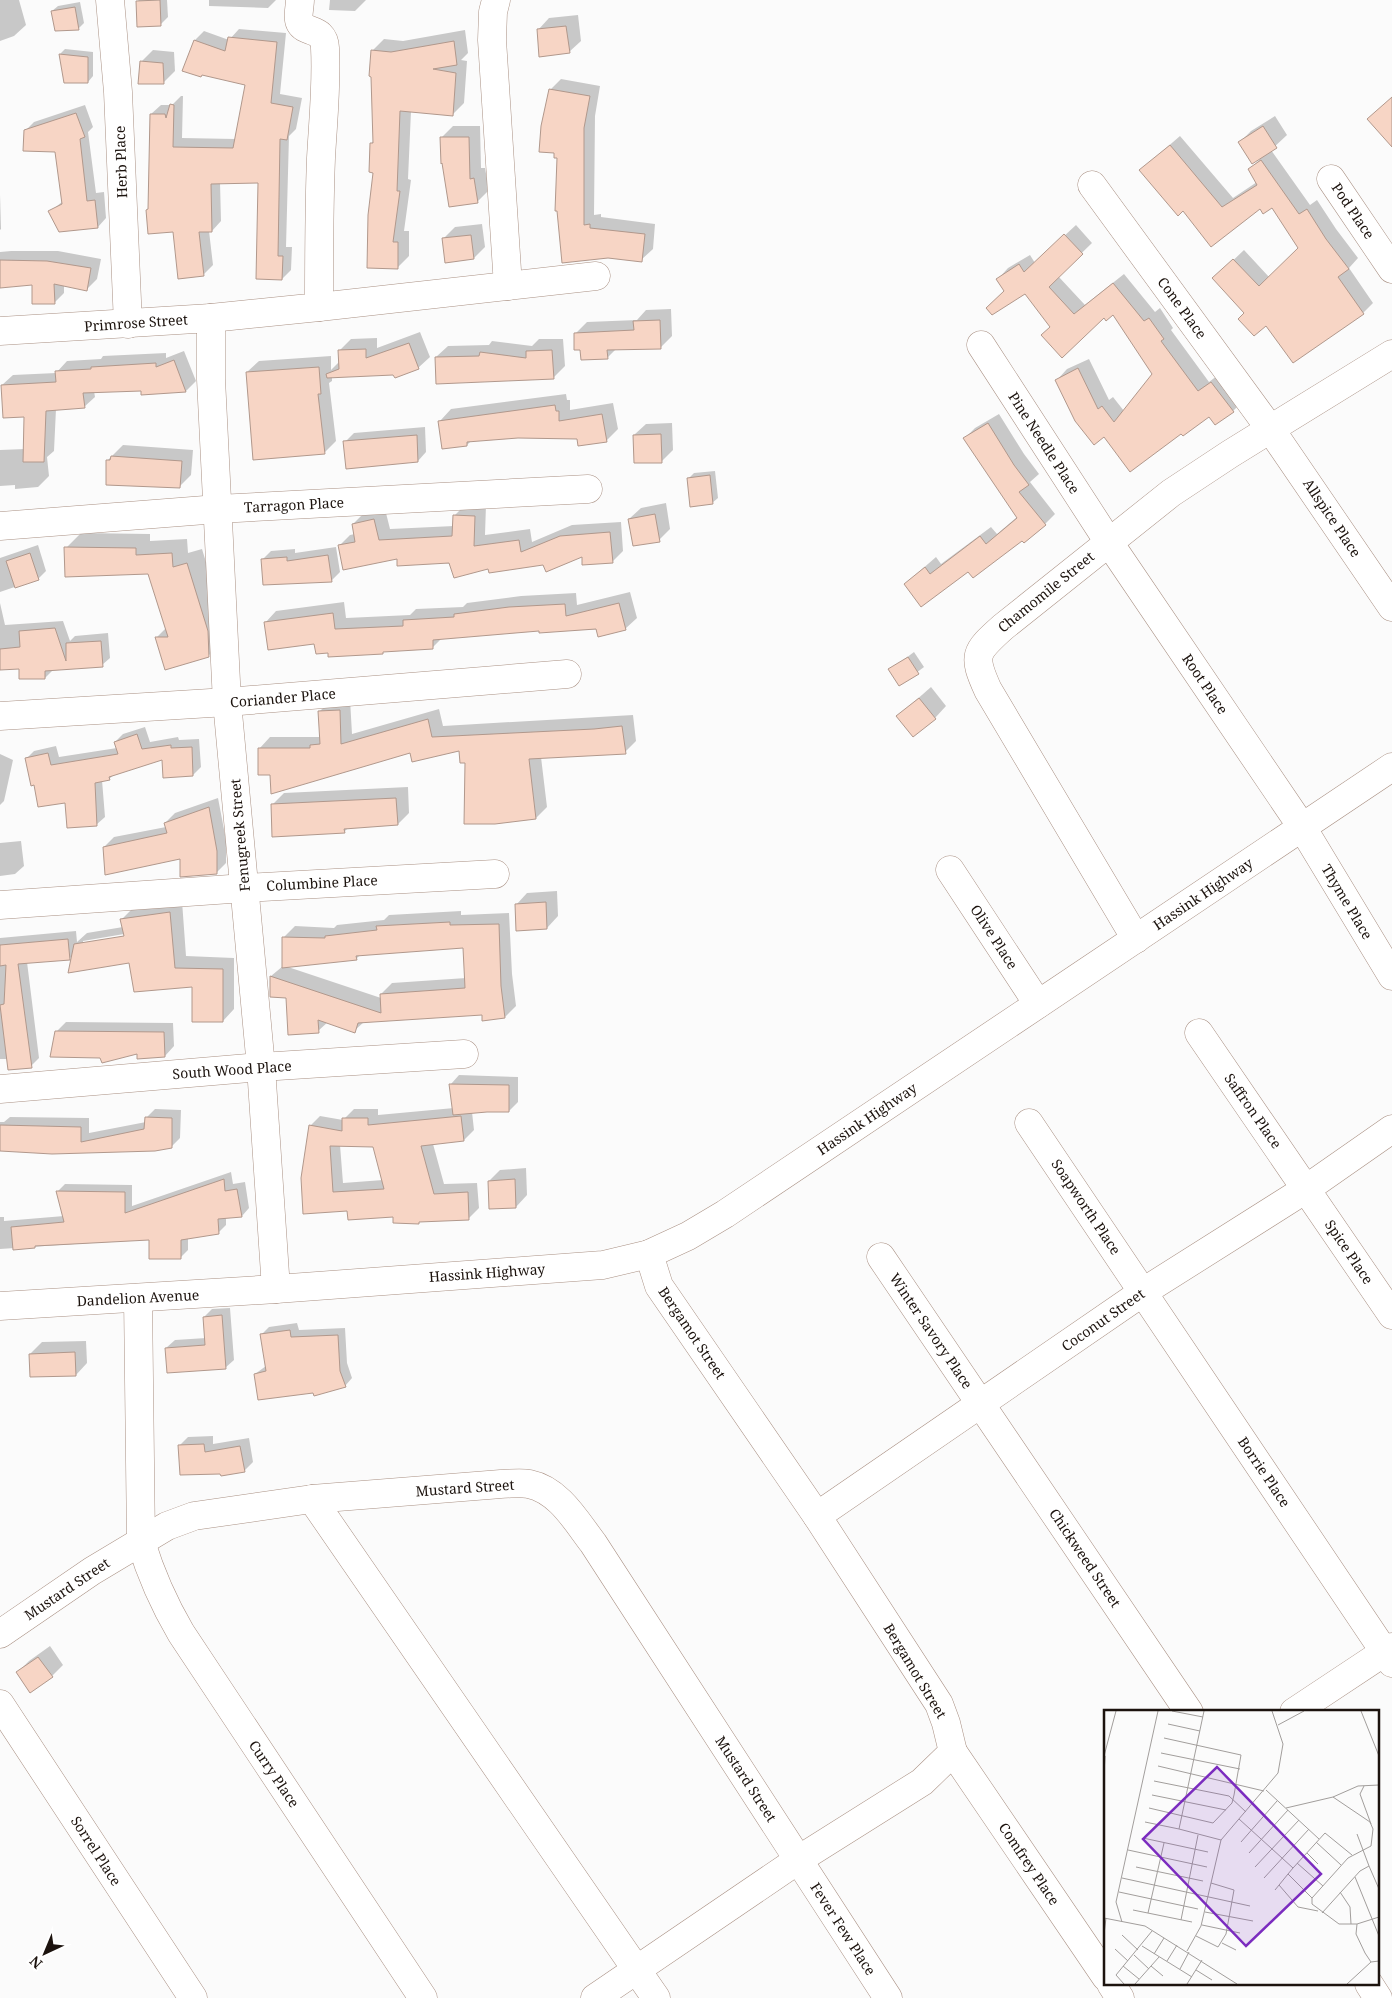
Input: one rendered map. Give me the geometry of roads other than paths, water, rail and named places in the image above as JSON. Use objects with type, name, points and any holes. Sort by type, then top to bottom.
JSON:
[{"type":"street","name":"Herb Place","points":[[110,0],[118,92],[128,324]]},
{"type":"street","points":[[300,0],[299,21],[318,33],[323,38],[325,45],[326,79],[320,187],[318,307]]},
{"type":"street","points":[[496,0],[493,12],[492,40],[508,286]]},
{"type":"street","name":"Pod Place","points":[[1331,179],[1392,269]]},
{"type":"street","name":"Cone Place","points":[[1092,185],[1271,430]]},
{"type":"street","name":"Primrose Street","points":[[0,331],[211,318],[596,276]]},
{"type":"street","name":"Fenugreek Street","points":[[211,318],[211,379],[227,702],[261,1067],[276,1290]]},
{"type":"street","name":"Pine Needle Place","points":[[981,345],[1108,542]]},
{"type":"street","name":"Chamomile Street","points":[[1136,939],[988,690],[978,663],[978,653],[985,643],[1171,493],[1230,454],[1392,354]]},
{"type":"street","name":"Allspice Place","points":[[1271,430],[1392,607]]},
{"type":"street","name":"Tarragon Place","points":[[0,526],[218,509],[588,488]]},
{"type":"street","name":"Root Place","points":[[1108,542],[1302,827]]},
{"type":"street","name":"Coriander Place","points":[[0,716],[227,702],[566,674]]},
{"type":"street","name":"Hassink Highway","points":[[276,1290],[603,1265],[649,1254],[688,1236],[725,1214],[1392,767]]},
{"type":"street","name":"Thyme Place","points":[[1302,827],[1392,976]]},
{"type":"street","name":"Olive Place","points":[[950,870],[1038,1004]]},
{"type":"street","name":"Columbine Place","points":[[0,905],[244,888],[494,874]]},
{"type":"street","name":"Saffron Place","points":[[1199,1033],[1306,1188]]},
{"type":"street","name":"South Wood Place","points":[[0,1088],[261,1067],[464,1054]]},
{"type":"street","name":"Soapworth Place","points":[[1029,1122],[1143,1292]]},
{"type":"street","name":"Coconut Street","points":[[817,1516],[1143,1292],[1306,1188],[1392,1129]]},
{"type":"street","name":"Spice Place","points":[[1306,1188],[1392,1315]]},
{"type":"street","name":"Bergamot Street","points":[[649,1254],[659,1286],[817,1516],[939,1704],[953,1752]]},
{"type":"street","name":"Winter Savory Place","points":[[880,1257],[981,1404]]},
{"type":"street","name":"Dandelion Avenue","points":[[0,1306],[276,1290]]},
{"type":"street","name":"Borrie Place","points":[[1143,1292],[1390,1654]]},
{"type":"street","name":"Curry Place","points":[[138,1298],[141,1542],[150,1574],[181,1634],[423,1998]]},
{"type":"street","name":"Chickweed Street","points":[[981,1404],[1188,1710]]},
{"type":"street","name":"Mustard Street","points":[[0,1634],[92,1571],[167,1526],[194,1516],[312,1499],[501,1484],[528,1484],[545,1490],[558,1499],[593,1544],[798,1860]]},
{"type":"street","points":[[312,1499],[656,1998]]},
{"type":"street","points":[[1297,1710],[1390,1654]]},
{"type":"street","name":"Sorrel Place","points":[[0,1704],[193,1998]]},
{"type":"street","points":[[595,1998],[798,1860],[922,1782],[953,1752]]},
{"type":"street","name":"Comfrey Place","points":[[953,1752],[1104,1974]]},
{"type":"street","name":"Fever Few Place","points":[[798,1860],[888,1998]]},
{"type":"street","points":[[1112,1986],[1120,1998]]},
{"type":"street","points":[[1370,1986],[1378,1998]]}]
